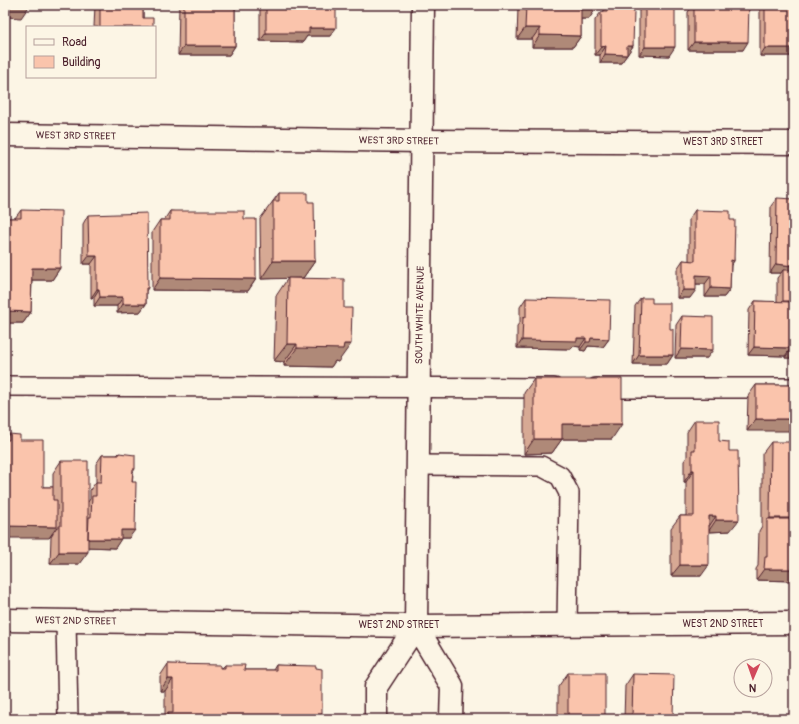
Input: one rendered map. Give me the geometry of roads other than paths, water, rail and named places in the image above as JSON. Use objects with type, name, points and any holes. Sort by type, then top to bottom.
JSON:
[{"type":"street","name":"SOUTH WHITE AVENUE","points":[[416,626],[423,5]]},
{"type":"street","name":"WEST 3RD STREET","points":[[5,135],[422,141],[794,143]]},
{"type":"street","name":"WEST 2ND STREET","points":[[5,620],[416,626],[794,623]]},
{"type":"street","points":[[376,719],[376,687],[416,626],[452,686],[452,719]]},
{"type":"lane","points":[[5,386],[794,388]]},
{"type":"lane","points":[[419,465],[541,466],[560,476],[569,493],[567,625]]},
{"type":"lane","points":[[66,621],[68,719]]}]
